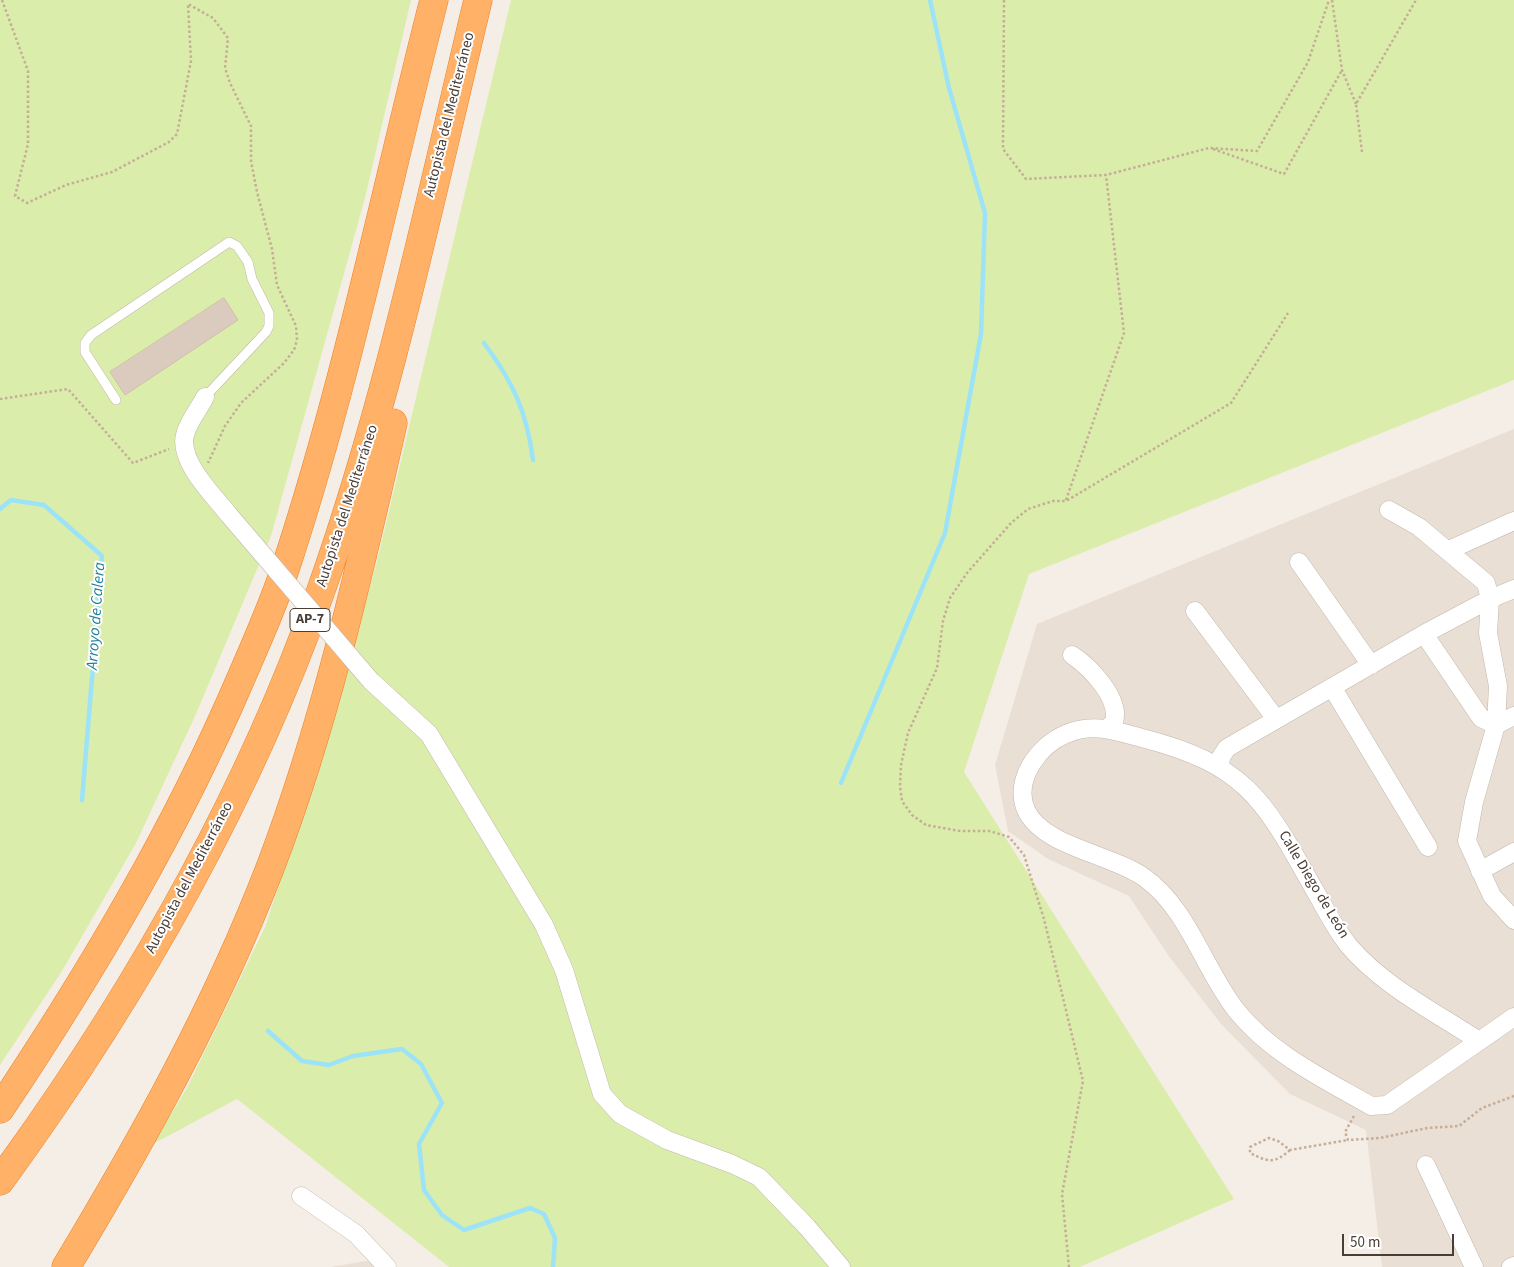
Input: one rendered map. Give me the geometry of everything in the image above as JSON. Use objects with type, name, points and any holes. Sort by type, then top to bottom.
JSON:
[{"type":"highway","name":"AP-7","points":[[0,1109],[83,982],[156,857],[215,739],[270,611],[288,561],[375,248],[434,0]]},
{"type":"highway","name":"Autopista del Mediterráneo","points":[[0,1181],[79,1069],[124,999],[202,863],[264,732],[320,593],[373,430],[478,0]]},
{"type":"highway","points":[[66,1267],[178,1071],[229,964],[270,867],[323,707],[347,619],[443,198],[444,139]]},
{"type":"street","points":[[205,397],[185,434],[184,444],[187,458],[229,515],[371,681],[429,734],[544,925],[564,970],[602,1094],[620,1114],[667,1140],[732,1164],[759,1177],[807,1227],[841,1267]]},
{"type":"street","points":[[1389,510],[1419,527],[1449,550],[1486,583],[1490,599],[1488,633],[1498,686],[1496,725],[1474,802],[1467,841],[1492,896],[1514,920]]},
{"type":"street","points":[[1449,550],[1514,521]]},
{"type":"street","points":[[1298,562],[1371,665]]},
{"type":"street","points":[[1220,766],[1221,757],[1227,748],[1424,634],[1490,599],[1514,589]]},
{"type":"street","points":[[1195,611],[1276,719]]},
{"type":"street","points":[[1424,634],[1481,718],[1496,725]]},
{"type":"street","points":[[1072,656],[1094,673],[1111,701],[1127,721],[1147,739]]},
{"type":"street","points":[[1332,687],[1428,847]]},
{"type":"street","points":[[1107,729],[1114,722],[1116,715],[1111,701]]},
{"type":"street","points":[[1496,725],[1514,716]]},
{"type":"street","name":"Calle Diego de León","points":[[1362,1101],[1282,1054],[1236,1010],[1168,900],[1144,877],[1052,836],[1033,821],[1025,806],[1022,791],[1024,781],[1036,758],[1045,747],[1068,732],[1083,728],[1107,729],[1194,754],[1220,766],[1247,787],[1267,809],[1336,928],[1359,956],[1390,982],[1479,1041]]},
{"type":"street","points":[[1480,871],[1514,852]]},
{"type":"street","points":[[1362,1101],[1371,1106],[1387,1105],[1514,1017]]},
{"type":"street","points":[[1426,1166],[1474,1267]]},
{"type":"street","points":[[301,1196],[356,1234],[387,1267]]},
{"type":"lane","points":[[116,400],[85,352],[84,343],[91,335],[229,242],[237,246],[248,262],[252,279],[269,313],[269,326],[266,332],[205,397]]},
{"type":"path","points":[[2,0],[28,72],[28,144],[15,196],[27,203],[66,185],[112,172],[168,142],[177,134],[191,61],[188,4],[186,0]]},
{"type":"path","points":[[1004,0],[1003,149],[1026,179],[1106,175],[1209,148],[1257,151],[1308,62],[1331,0]]},
{"type":"path","points":[[1331,0],[1342,70],[1356,104],[1362,152]]},
{"type":"path","points":[[1356,104],[1416,0]]},
{"type":"path","points":[[188,4],[213,18],[228,38],[225,68],[230,83],[251,126],[251,161],[257,192],[272,249],[278,285],[296,326],[297,340],[294,350],[284,364],[242,403],[226,426],[215,452],[200,478]]},
{"type":"path","points":[[1209,148],[1284,174],[1342,70]]},
{"type":"path","points":[[1066,501],[1124,333],[1106,175]]},
{"type":"path","points":[[0,399],[68,389],[133,463],[184,444]]},
{"type":"path","points":[[1290,1150],[1278,1141],[1269,1138],[1250,1147],[1250,1153],[1265,1161],[1272,1161],[1280,1159],[1290,1150],[1348,1140],[1380,1138],[1427,1128],[1459,1126],[1482,1108],[1514,1096]]},
{"type":"path","points":[[1348,1140],[1345,1132],[1362,1101]]},
{"type":"shaded area","points":[[1514,429],[1514,1267],[1382,1267],[1366,1130],[1290,1094],[1221,1024],[1168,955],[1129,896],[1048,859],[1008,831],[995,765],[1037,624]]},
{"type":"shaded area","points":[[377,1259],[384,1267],[331,1267]]},
{"type":"green space","points":[[0,0],[411,0],[365,198],[271,536],[196,714],[136,843],[62,971],[0,1065]]},
{"type":"green space","points":[[511,0],[1514,0],[1514,380],[1029,574],[964,772],[1234,1199],[1080,1267],[449,1267],[237,1099],[153,1144],[188,1086],[265,927],[333,721],[377,561]]},
{"type":"building","points":[[224,298],[238,320],[125,395],[110,372]]},
{"type":"waterway","points":[[841,783],[945,533],[981,334],[985,213],[949,88],[930,0]]},
{"type":"waterway","points":[[484,343],[511,385],[523,412],[533,460]]},
{"type":"waterway","name":"Arroyo de Calera","points":[[0,509],[11,500],[44,505],[102,556],[82,800]]},
{"type":"waterway","name":"Arroyo de Calera","points":[[268,1031],[302,1061],[329,1065],[353,1056],[402,1049],[421,1064],[442,1103],[419,1144],[424,1190],[442,1215],[464,1230],[530,1208],[544,1214],[555,1238],[553,1267]]}]
